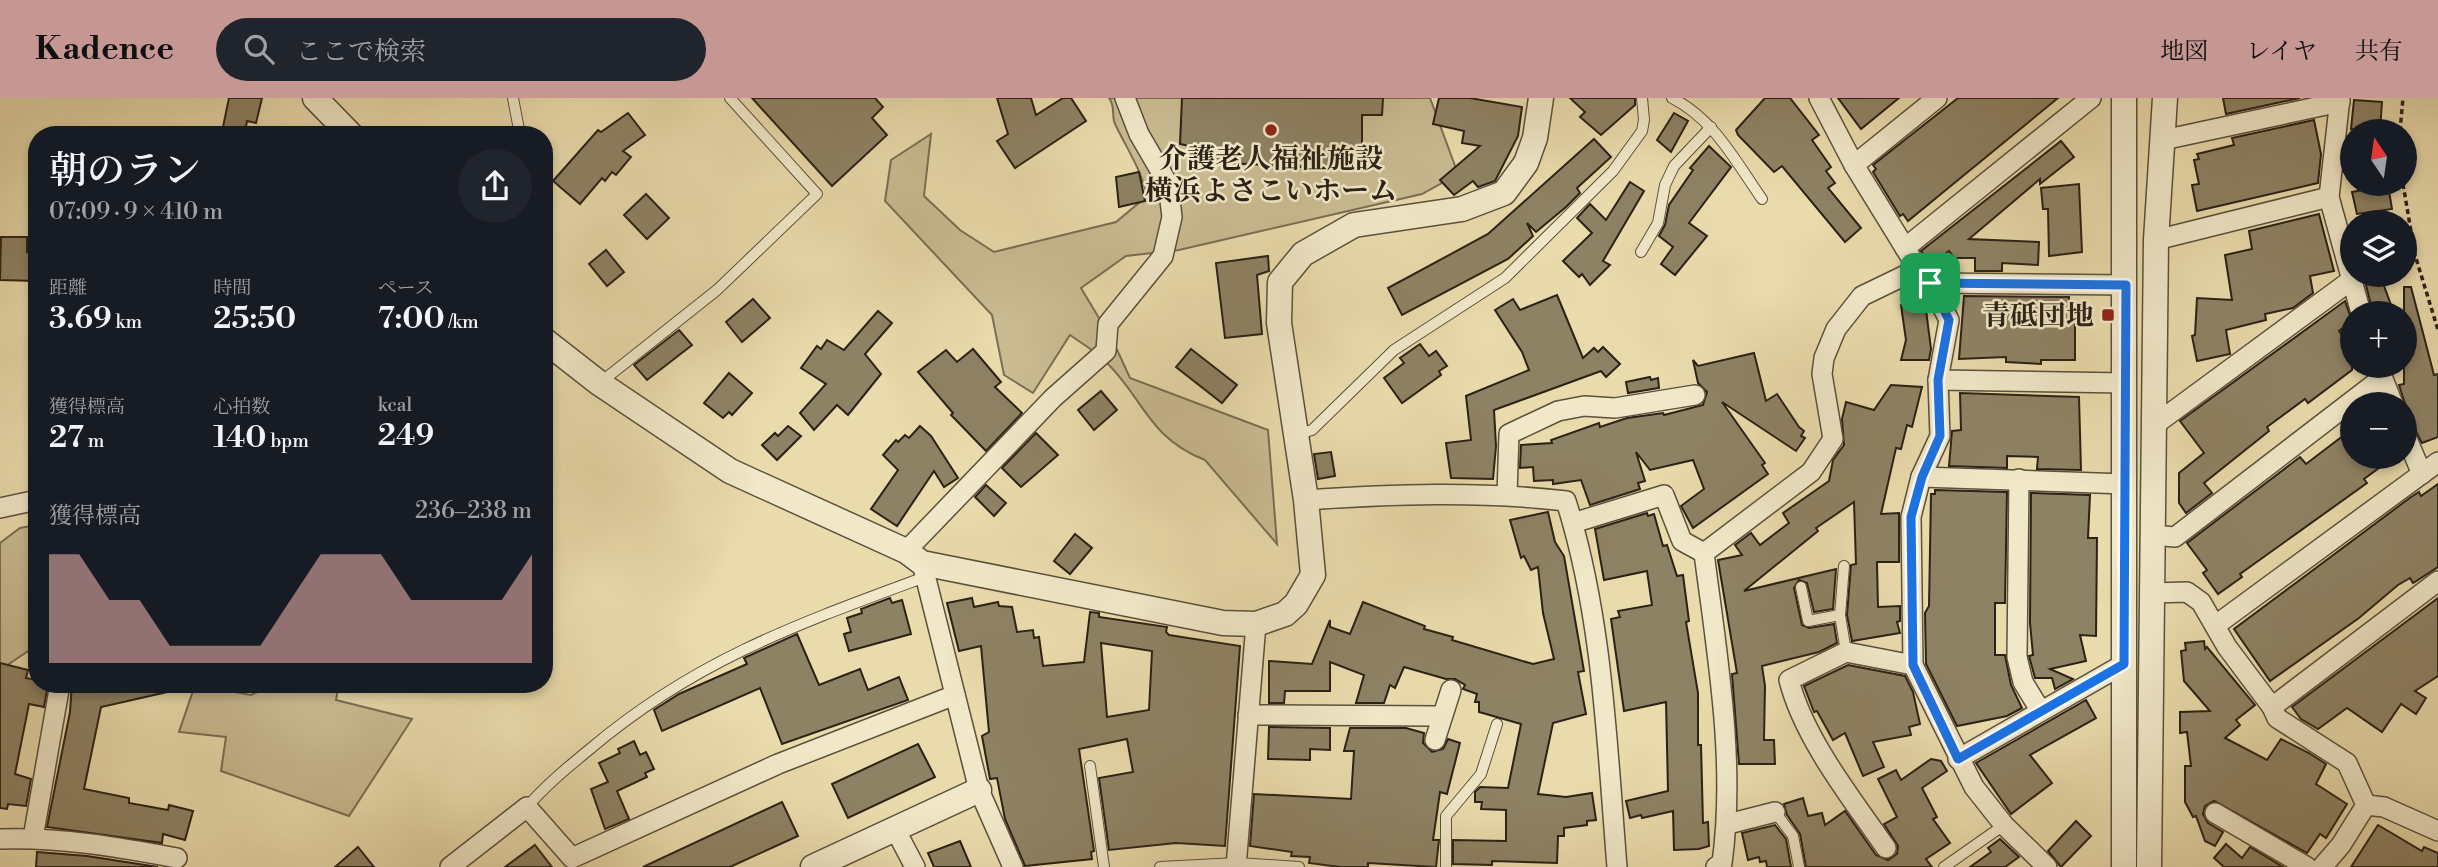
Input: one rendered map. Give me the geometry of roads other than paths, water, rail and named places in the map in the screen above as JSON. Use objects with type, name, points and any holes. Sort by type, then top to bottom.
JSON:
[{"type":"street","points":[[315,98],[342,126]]},
{"type":"street","points":[[918,563],[1053,398],[1106,351],[1108,324],[1163,256],[1172,217],[1168,184],[1139,134],[1125,98]]},
{"type":"street","points":[[553,347],[599,383],[730,471],[918,563],[1223,623],[1256,624],[1285,614],[1297,604],[1313,575],[1306,500],[1279,323],[1280,282],[1303,254],[1354,225],[1462,209],[1504,192],[1526,163],[1535,138],[1541,98]]},
{"type":"street","points":[[1819,98],[1854,165],[1949,320],[1938,380],[1940,436],[1922,477],[1911,517],[1913,665],[1974,787],[2004,825],[2047,867]]},
{"type":"street","points":[[1854,165],[1937,98]]},
{"type":"street","points":[[1905,248],[2091,98]]},
{"type":"street","points":[[2124,98],[2124,867]]},
{"type":"street","points":[[2149,867],[2152,426],[2157,240],[2165,98]]},
{"type":"street","points":[[2163,140],[2340,100],[2329,197],[2340,241]]},
{"type":"street","points":[[2157,240],[2329,197]]},
{"type":"street","points":[[1704,553],[1811,472],[1833,439],[1822,374],[1824,358],[1836,329],[1862,296],[1924,276],[2126,285]]},
{"type":"street","points":[[2152,426],[2342,287]]},
{"type":"street","points":[[2152,535],[2175,537],[2373,378]]},
{"type":"street","points":[[1938,380],[2126,383]]},
{"type":"street","points":[[1507,495],[1509,434],[1558,411],[1584,406],[1615,408],[1695,395]]},
{"type":"street","points":[[2417,462],[2422,474]]},
{"type":"street","points":[[2216,625],[2438,462]]},
{"type":"street","points":[[1922,477],[2126,484]]},
{"type":"street","points":[[2019,479],[2017,657],[2023,682],[2040,710]]},
{"type":"street","points":[[1306,500],[1405,493],[1507,495],[1566,501],[1581,550],[1603,697],[1617,867]]},
{"type":"street","points":[[1573,523],[1664,495],[1682,541],[1704,553]]},
{"type":"street","points":[[0,508],[28,502]]},
{"type":"street","points":[[1704,553],[1721,687],[1728,824],[1722,863],[1716,867]]},
{"type":"street","points":[[918,563],[979,790],[1013,867]]},
{"type":"street","points":[[2272,707],[2438,581]]},
{"type":"street","points":[[2152,593],[2187,592],[2201,602],[2227,647],[2272,707],[2277,718],[2347,763],[2366,805]]},
{"type":"street","points":[[1237,865],[1256,624]]},
{"type":"street","points":[[1886,848],[1831,768],[1793,694],[1789,680],[1846,652],[1913,665]]},
{"type":"street","points":[[1958,759],[2124,664]]},
{"type":"street","points":[[1435,740],[1451,690]]},
{"type":"street","points":[[33,838],[58,693]]},
{"type":"street","points":[[450,867],[527,807],[572,858],[778,764],[955,695]]},
{"type":"street","points":[[1248,715],[1441,716]]},
{"type":"street","points":[[813,867],[979,790]]},
{"type":"street","points":[[2366,805],[2384,807],[2438,831]]},
{"type":"street","points":[[2322,867],[2341,845],[2366,805]]},
{"type":"street","points":[[1728,824],[1775,812]]},
{"type":"street","points":[[2215,813],[2307,867]]},
{"type":"street","points":[[895,829],[915,867]]},
{"type":"street","points":[[0,839],[33,838],[106,845],[179,864]]},
{"type":"lane","points":[[513,98],[518,126]]},
{"type":"lane","points":[[599,383],[718,290],[817,194],[730,98]]},
{"type":"lane","points":[[1294,435],[1312,430],[1394,350],[1505,278],[1630,151],[1644,120],[1642,98]]},
{"type":"lane","points":[[1672,98],[1692,108],[1711,127],[1762,199]]},
{"type":"lane","points":[[1642,251],[1658,223],[1665,184],[1674,166],[1711,127]]},
{"type":"lane","points":[[527,807],[543,788],[629,715],[737,650],[918,563]]},
{"type":"lane","points":[[1844,566],[1840,615],[1846,652]]},
{"type":"lane","points":[[1801,587],[1808,621],[1840,615]]},
{"type":"lane","points":[[1446,867],[1446,816],[1481,774],[1497,724]]},
{"type":"lane","points":[[1090,766],[1104,867]]},
{"type":"lane","points":[[1775,812],[1793,836],[1799,867]]},
{"type":"lane","points":[[1944,867],[2004,825]]},
{"type":"lane","points":[[1160,867],[1299,867]]},
{"type":"place","name":"介護老人福祉施設 横浜よさこいホーム","points":[[1271,130]]},
{"type":"place","name":"青砥団地","points":[[2108,315]]}]
